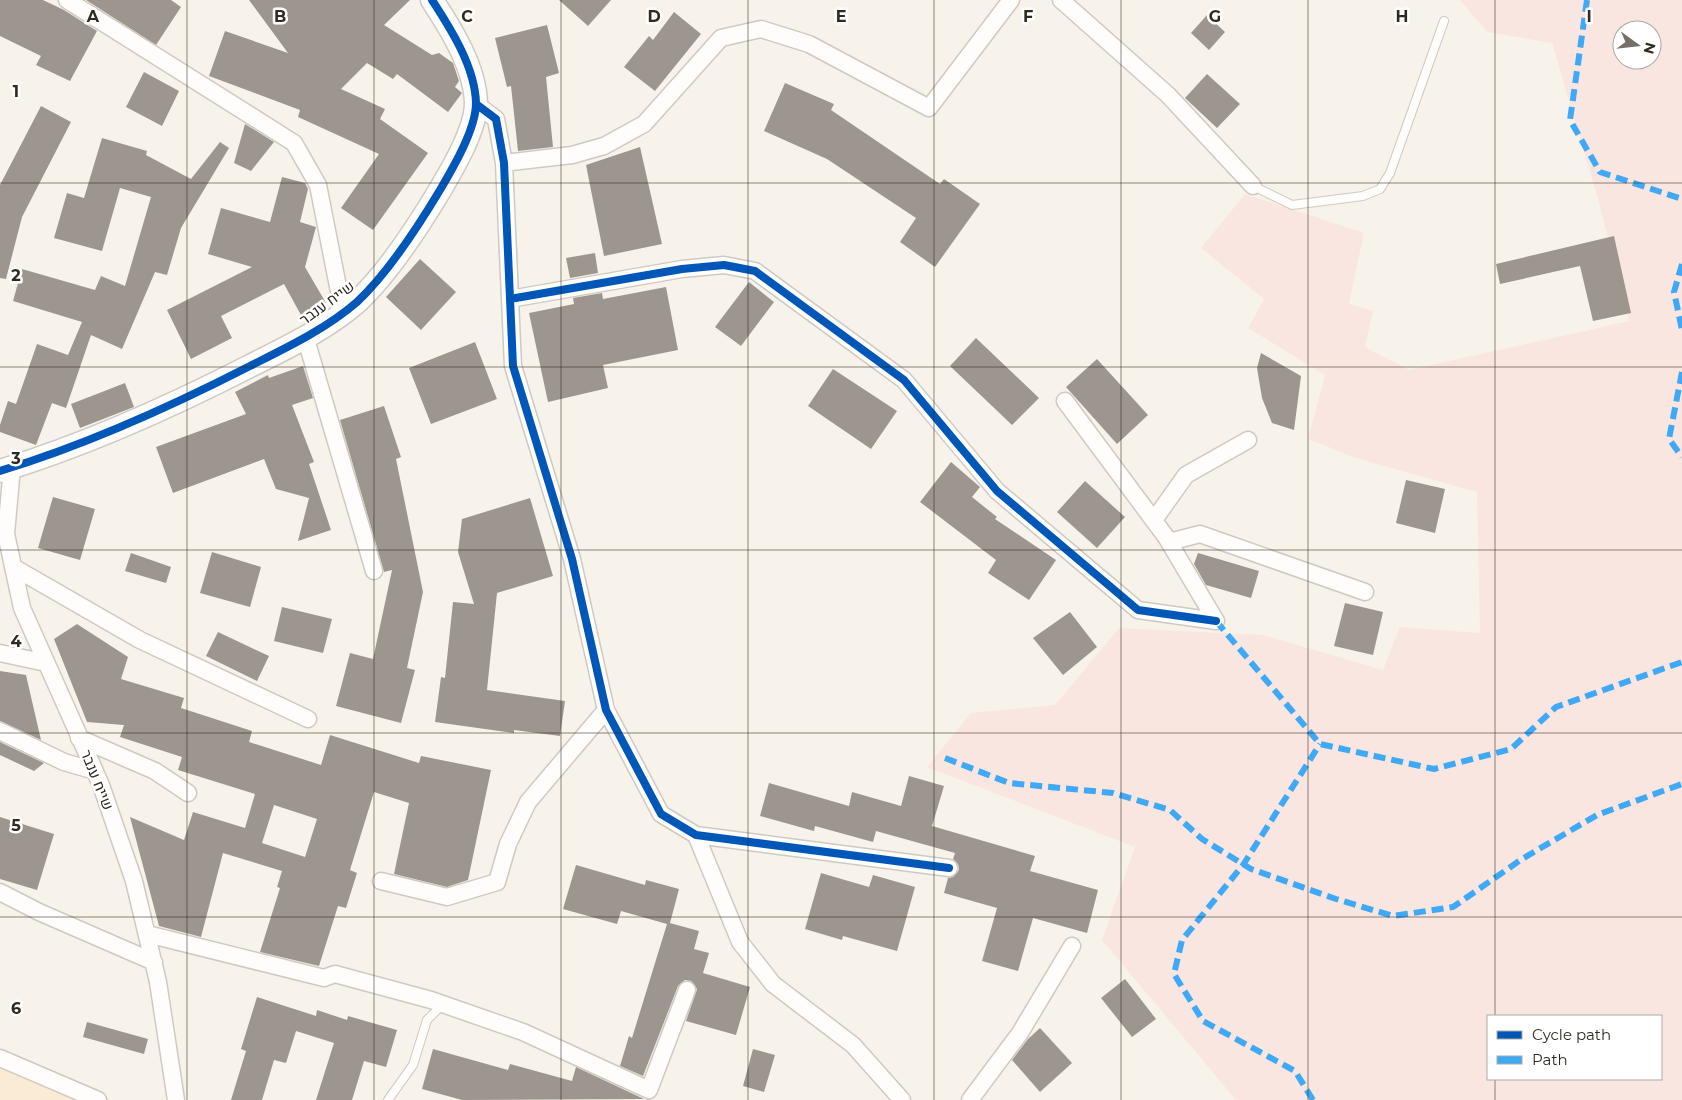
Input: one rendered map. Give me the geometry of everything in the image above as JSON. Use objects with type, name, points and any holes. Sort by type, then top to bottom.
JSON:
[{"type":"street","points":[[67,0],[294,142],[318,185],[343,312]]},
{"type":"street","name":"שייח ענבר","points":[[176,1100],[154,962],[134,880],[95,771],[22,608],[6,534],[6,469],[177,403],[305,336],[357,301],[380,275],[423,218],[450,173],[468,133],[476,104],[472,78],[463,56],[432,0]]},
{"type":"street","points":[[504,163],[572,155],[604,146],[644,124],[721,38],[761,28],[809,44],[929,108],[1011,0]]},
{"type":"street","points":[[1061,0],[1168,95],[1253,186]]},
{"type":"street","points":[[476,104],[496,119],[504,163],[514,366],[572,559],[606,710],[661,814],[696,835],[949,868]]},
{"type":"street","points":[[510,299],[682,270],[724,265],[755,271],[904,380],[997,491],[1138,610],[1216,622],[1154,520],[1065,401]]},
{"type":"street","points":[[305,336],[374,570]]},
{"type":"street","points":[[1154,520],[1186,475],[1248,440]]},
{"type":"street","points":[[1169,542],[1200,534],[1365,592]]},
{"type":"street","points":[[13,567],[140,640],[308,719]]},
{"type":"street","points":[[0,653],[46,663]]},
{"type":"street","points":[[381,882],[447,897],[497,882],[508,844],[528,802],[606,710]]},
{"type":"street","points":[[0,731],[64,762],[95,771]]},
{"type":"street","points":[[79,738],[155,771],[188,793]]},
{"type":"street","points":[[696,835],[740,942],[774,984],[853,1045],[902,1100]]},
{"type":"street","points":[[0,892],[39,912],[154,962]]},
{"type":"street","points":[[147,934],[324,978],[335,974],[442,1004],[523,1032],[649,1090],[687,990]]},
{"type":"street","points":[[970,1100],[1020,1033],[1072,946]]},
{"type":"street","points":[[0,1058],[98,1100]]},
{"type":"lane","points":[[1253,186],[1292,205],[1363,196],[1380,189],[1390,173],[1444,21]]},
{"type":"lane","points":[[388,1100],[413,1065],[427,1020],[442,1004]]},
{"type":"shaded area","points":[[1460,0],[1682,0],[1682,1100],[1236,1100],[1102,940],[1135,847],[927,767],[971,713],[1055,705],[1119,628],[1263,635],[1383,670],[1400,627],[1480,633],[1477,492],[1359,459],[1308,439],[1325,375],[1248,328],[1264,299],[1201,248],[1245,194],[1364,233],[1349,304],[1373,311],[1365,347],[1409,370],[1629,321],[1598,199],[1552,43],[1487,32]]},
{"type":"shaded area","points":[[0,1066],[76,1100],[0,1100]]},
{"type":"building","points":[[0,0],[43,0],[64,10],[97,31],[70,81],[36,65],[41,56],[0,36]]},
{"type":"building","points":[[86,0],[171,0],[181,7],[156,45]]},
{"type":"building","points":[[249,0],[410,0],[384,25],[432,55],[439,53],[453,63],[459,81],[455,87],[462,93],[448,112],[397,74],[393,79],[367,63],[341,89],[385,109],[380,119],[428,153],[373,230],[341,208],[379,154],[298,117],[300,110],[209,76],[225,31],[288,53]]},
{"type":"building","points":[[559,0],[611,0],[588,26]]},
{"type":"building","points":[[674,12],[701,34],[655,91],[624,67],[649,36],[653,40]]},
{"type":"building","points":[[1207,15],[1225,32],[1209,50],[1191,33]]},
{"type":"building","points":[[547,25],[559,73],[546,77],[553,147],[518,151],[511,86],[507,87],[495,38]]},
{"type":"building","points":[[144,72],[179,91],[162,126],[126,107]]},
{"type":"building","points":[[1207,74],[1240,104],[1217,128],[1185,98]]},
{"type":"building","points":[[785,83],[834,104],[831,110],[940,184],[944,179],[980,204],[935,267],[900,242],[916,218],[827,159],[764,131]]},
{"type":"building","points":[[41,106],[71,122],[22,217],[6,279],[0,278],[0,185]]},
{"type":"building","points":[[245,124],[274,142],[251,171],[234,163]]},
{"type":"building","points":[[102,138],[147,151],[146,155],[191,179],[220,142],[229,148],[181,228],[167,275],[155,272],[122,349],[91,335],[66,408],[52,403],[36,445],[0,432],[0,425],[8,401],[16,404],[37,344],[68,355],[82,322],[13,301],[22,269],[95,290],[101,276],[125,286],[151,197],[120,188],[102,251],[54,238],[67,193],[84,198]]},
{"type":"building","points":[[640,147],[662,244],[604,256],[586,165]]},
{"type":"building","points":[[282,177],[305,183],[308,189],[300,222],[316,227],[305,267],[326,303],[302,317],[284,284],[221,316],[232,338],[191,359],[167,310],[252,267],[208,254],[221,208],[270,222]]},
{"type":"building","points":[[1614,236],[1631,313],[1593,321],[1580,266],[1500,284],[1496,264]]},
{"type":"building","points":[[595,253],[598,273],[570,278],[566,258]]},
{"type":"building","points":[[420,259],[456,292],[421,330],[386,297]]},
{"type":"building","points":[[749,282],[774,302],[741,346],[715,327]]},
{"type":"building","points":[[666,287],[678,350],[603,365],[608,388],[548,402],[529,313],[574,304],[573,298],[602,293],[603,299]]},
{"type":"building","points":[[976,338],[1039,398],[1012,425],[950,366]]},
{"type":"building","points":[[475,342],[497,399],[431,424],[409,368]]},
{"type":"building","points":[[1261,353],[1301,376],[1294,430],[1272,423],[1262,398],[1257,368]]},
{"type":"building","points":[[1097,359],[1148,415],[1117,444],[1066,387]]},
{"type":"building","points":[[303,366],[313,398],[292,405],[314,462],[309,464],[331,530],[298,541],[309,498],[276,489],[264,459],[173,493],[156,447],[246,414],[235,392],[268,375],[269,378]]},
{"type":"building","points":[[833,369],[897,411],[871,449],[808,406]]},
{"type":"building","points":[[125,383],[134,407],[80,428],[71,404]]},
{"type":"building","points":[[384,406],[401,457],[396,459],[423,592],[407,668],[415,670],[401,723],[336,706],[350,653],[373,659],[392,570],[384,572],[340,420]]},
{"type":"building","points":[[951,462],[980,487],[972,497],[997,517],[995,519],[1056,560],[1029,600],[988,573],[996,560],[920,502]]},
{"type":"building","points":[[1406,480],[1445,489],[1435,533],[1396,523]]},
{"type":"building","points":[[1085,481],[1125,517],[1097,548],[1057,512]]},
{"type":"building","points":[[53,497],[95,509],[80,560],[38,548]]},
{"type":"building","points":[[530,498],[553,576],[497,593],[487,690],[565,701],[560,736],[514,730],[514,733],[435,722],[441,677],[445,678],[453,602],[474,604],[458,552],[462,519]]},
{"type":"building","points":[[212,552],[261,567],[250,607],[200,593]]},
{"type":"building","points":[[131,553],[171,567],[166,583],[125,571]]},
{"type":"building","points":[[1198,553],[1259,571],[1251,598],[1206,585],[1194,564]]},
{"type":"building","points":[[1345,603],[1383,612],[1373,655],[1334,646]]},
{"type":"building","points":[[282,607],[332,619],[323,653],[274,641]]},
{"type":"building","points":[[1070,612],[1097,647],[1063,675],[1033,638]]},
{"type":"building","points":[[77,624],[128,657],[121,679],[184,698],[181,708],[252,731],[249,742],[321,765],[330,735],[419,763],[421,756],[491,770],[468,880],[447,887],[394,874],[409,803],[374,792],[350,870],[357,873],[346,908],[338,906],[319,966],[260,952],[280,888],[277,887],[282,871],[223,853],[201,937],[159,926],[130,817],[184,840],[193,812],[245,828],[255,794],[178,770],[182,757],[120,737],[124,725],[87,722],[54,639]],"holes":[[[274,805],[317,819],[305,857],[262,843]]]},
{"type":"building","points":[[218,632],[269,656],[257,681],[206,656]]},
{"type":"building","points":[[0,671],[26,675],[41,740],[0,721]]},
{"type":"building","points":[[0,742],[44,763],[34,771],[0,755]]},
{"type":"building","points":[[909,776],[944,786],[932,826],[1035,856],[1030,871],[1098,890],[1087,933],[1033,918],[1018,971],[982,961],[997,908],[944,893],[948,878],[953,877],[959,870],[958,864],[953,859],[955,853],[876,831],[873,842],[815,826],[814,831],[760,816],[769,783],[849,806],[852,792],[901,806]]},
{"type":"building","points":[[0,817],[54,834],[37,890],[0,879]]},
{"type":"building","points":[[576,865],[645,885],[646,880],[679,889],[670,923],[699,931],[694,949],[709,953],[703,973],[750,987],[736,1035],[686,1021],[697,989],[691,981],[685,980],[678,986],[643,1076],[620,1066],[629,1036],[632,1038],[667,924],[621,911],[617,924],[563,909]]},
{"type":"building","points":[[821,873],[869,887],[873,875],[915,887],[897,951],[843,936],[842,940],[805,929]]},
{"type":"building","points":[[1125,979],[1156,1019],[1132,1037],[1101,998]]},
{"type":"building","points":[[257,997],[316,1016],[317,1010],[347,1020],[348,1016],[397,1030],[386,1067],[364,1061],[352,1100],[316,1100],[334,1043],[296,1031],[286,1063],[274,1060],[262,1100],[231,1100],[246,1051],[241,1049]]},
{"type":"building","points":[[87,1022],[148,1039],[144,1054],[83,1037]]},
{"type":"building","points":[[1040,1028],[1072,1063],[1040,1092],[1012,1060],[1028,1039]]},
{"type":"building","points":[[433,1049],[508,1070],[510,1064],[572,1081],[576,1067],[644,1099],[462,1100],[422,1089]]},
{"type":"building","points":[[753,1049],[775,1055],[764,1092],[743,1086]]},
{"type":"marked path","points":[[1587,0],[1570,120],[1600,172],[1682,199]]},
{"type":"marked path","points":[[1682,264],[1674,292],[1682,330]]},
{"type":"marked path","points":[[1682,372],[1669,439],[1682,457]]},
{"type":"marked path","points":[[1216,621],[1320,744],[1434,769],[1511,749],[1556,707],[1682,662]]},
{"type":"marked path","points":[[1313,1100],[1295,1071],[1203,1021],[1174,974],[1182,940],[1243,865],[1320,744]]},
{"type":"marked path","points":[[945,758],[1009,783],[1113,793],[1170,810],[1202,839],[1251,869],[1336,899],[1393,916],[1453,907],[1522,859],[1597,815],[1682,784]]},
{"type":"cycle path","points":[[0,471],[32,461],[127,424],[292,345],[345,312],[380,278],[402,249],[451,171],[468,136],[475,113],[475,89],[467,62],[447,23],[432,0]]},
{"type":"cycle path","points":[[476,104],[496,119],[504,163],[513,366],[572,559],[606,710],[661,814],[696,835],[949,868]]},
{"type":"cycle path","points":[[510,299],[682,269],[724,265],[755,271],[904,380],[997,491],[1138,610],[1216,621]]}]
